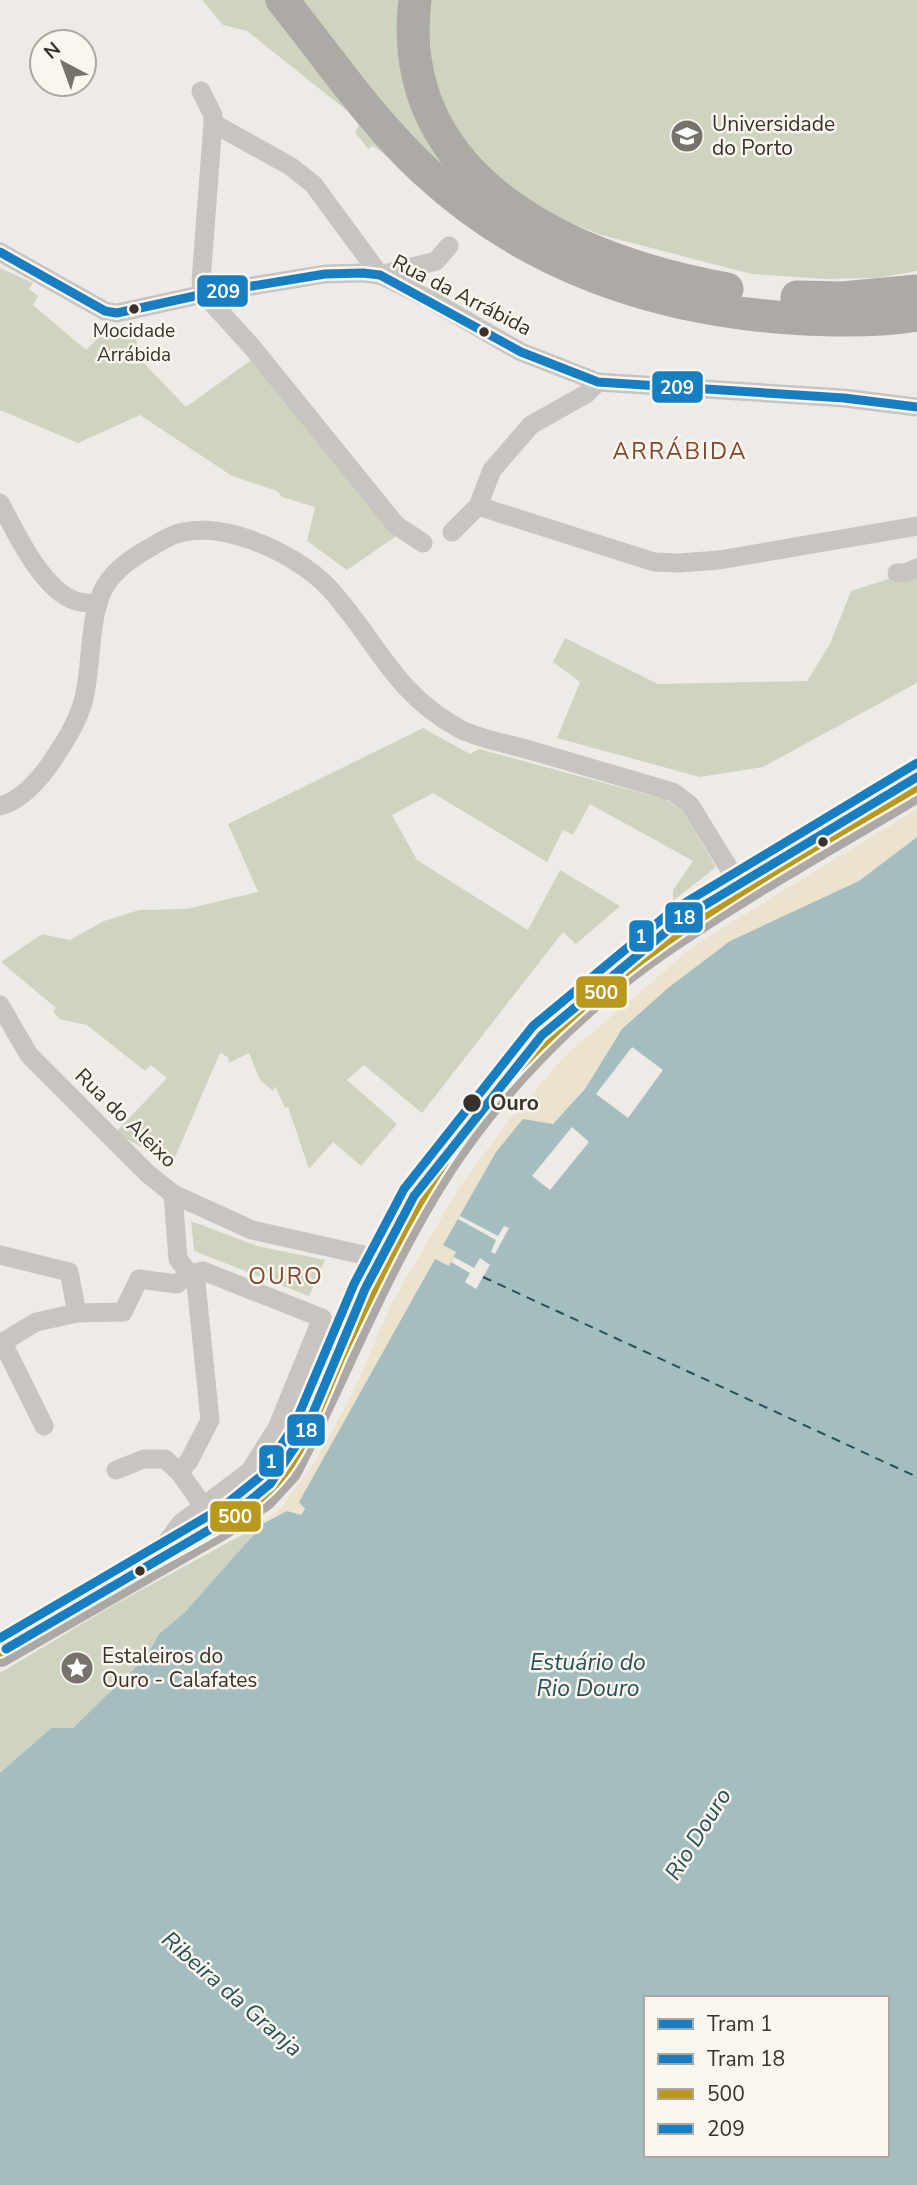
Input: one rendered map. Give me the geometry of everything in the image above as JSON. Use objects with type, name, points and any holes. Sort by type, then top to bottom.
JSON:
[{"type":"highway","points":[[282,0],[424,170],[480,218],[557,262],[597,280],[652,298],[741,315],[844,322],[917,315]]},
{"type":"highway","points":[[415,0],[413,37],[416,65],[427,107],[439,131],[454,155],[495,198],[531,220],[595,251],[656,274],[757,295],[842,298],[917,290]]},
{"type":"main road","points":[[0,1652],[223,1524],[262,1497],[287,1470],[386,1260],[442,1166],[512,1076],[584,1004],[661,943],[917,787]]},
{"type":"street","points":[[201,92],[213,115],[201,281],[204,294],[252,347],[396,526],[423,543]]},
{"type":"street","points":[[213,123],[290,166],[313,184],[380,275],[436,261],[449,246]]},
{"type":"street","name":"Rua da Arrábida","points":[[0,252],[105,311],[117,313],[204,294],[325,274],[380,275],[429,299],[521,352],[598,382],[832,397],[917,407]]},
{"type":"street","points":[[452,532],[478,506],[492,470],[531,425],[586,394],[598,382]]},
{"type":"street","points":[[0,503],[23,545],[54,587],[75,601],[98,604]]},
{"type":"street","points":[[478,506],[654,562],[679,564],[719,560],[917,526]]},
{"type":"street","points":[[0,806],[12,803],[38,780],[75,724],[84,700],[98,604],[108,580],[134,557],[171,535],[191,531],[244,536],[312,573],[328,588],[408,692],[430,711],[463,731],[673,792],[690,806],[743,891]]},
{"type":"street","points":[[897,573],[917,568]]},
{"type":"street","name":"Rua do Aleixo","points":[[0,1005],[29,1055],[147,1173],[173,1194],[178,1259],[196,1283],[210,1420],[189,1461],[179,1472]]},
{"type":"street","points":[[173,1194],[252,1230],[386,1260]]},
{"type":"street","points":[[0,1255],[69,1272],[77,1313]]},
{"type":"street","points":[[44,1426],[1,1343],[36,1322],[77,1313],[123,1312],[139,1279],[177,1284],[189,1274],[203,1271],[322,1318],[277,1428],[250,1471],[202,1504],[181,1523],[151,1564]]},
{"type":"street","points":[[116,1470],[156,1457],[165,1459],[179,1472],[202,1504]]},
{"type":"green space","points":[[202,0],[267,0],[404,168],[373,146],[368,149],[355,132],[361,122],[247,31],[223,25]]},
{"type":"green space","points":[[297,0],[406,0],[443,155],[724,305],[444,175]]},
{"type":"green space","name":"Universidade do Porto","points":[[427,0],[917,0],[917,271],[876,278],[825,279],[752,274],[601,235],[538,209],[467,153],[434,87]]},
{"type":"green space","points":[[0,268],[33,283],[29,289],[38,296],[33,305],[86,350],[96,340],[98,329],[115,331],[134,325],[139,358],[186,407],[254,358],[401,533],[347,570],[307,541],[315,507],[282,497],[277,491],[232,476],[140,415],[78,443],[0,410]]},
{"type":"green space","points":[[917,574],[917,683],[763,767],[700,777],[557,738],[580,682],[553,662],[565,638],[658,684],[807,681],[830,644],[851,591],[895,577]]},
{"type":"green space","points":[[423,728],[470,754],[479,749],[667,800],[683,812],[716,867],[673,901],[673,890],[693,861],[590,804],[573,835],[563,830],[547,862],[433,793],[392,815],[417,860],[528,930],[560,870],[620,906],[576,944],[563,932],[422,1113],[364,1065],[347,1080],[397,1124],[361,1166],[333,1142],[309,1169],[288,1107],[285,1108],[275,1086],[273,1091],[260,1080],[249,1053],[229,1063],[228,1057],[220,1053],[173,1162],[122,1137],[117,1131],[167,1078],[151,1065],[145,1071],[87,1025],[59,1019],[53,1011],[56,1008],[1,962],[42,934],[70,940],[104,921],[139,910],[186,909],[258,892],[228,824]]},
{"type":"green space","points":[[191,1221],[257,1246],[325,1260],[309,1296],[194,1251]]},
{"type":"green space","name":"Estaleiros do Ouro - Calafates","points":[[264,1523],[184,1613],[159,1634],[146,1657],[73,1728],[51,1728],[0,1773],[0,1673],[110,1607]]},
{"type":"sand","points":[[917,809],[917,837],[859,881],[730,941],[668,988],[622,1029],[585,1089],[553,1124],[496,1152],[443,1245],[456,1252],[449,1266],[435,1259],[300,1501],[305,1510],[301,1515],[287,1511],[263,1522],[280,1509],[311,1468],[353,1393],[391,1304],[460,1186],[510,1119],[567,1054],[696,944]]},
{"type":"water","name":"Estuário do Rio Douro","points":[[917,837],[917,2185],[0,2185],[0,1773],[51,1728],[73,1728],[146,1657],[159,1634],[184,1613],[264,1523],[287,1511],[301,1515],[305,1509],[299,1502],[435,1259],[449,1266],[456,1252],[443,1245],[496,1152],[523,1119],[553,1124],[585,1089],[622,1029],[668,988],[730,941],[859,881]]},
{"type":"pier","points":[[632,1047],[663,1070],[628,1118],[596,1094]]},
{"type":"pier","points":[[572,1127],[589,1142],[550,1190],[532,1176]]},
{"type":"pier","points":[[460,1216],[498,1236],[504,1226],[509,1228],[495,1254],[491,1252],[496,1240],[458,1219]]},
{"type":"pier","points":[[454,1257],[474,1268],[480,1258],[490,1265],[476,1289],[465,1282],[470,1273],[451,1262]]},
{"type":"ferry route","points":[[483,1277],[917,1477]]},
{"type":"tram line","name":"1","points":[[0,1638],[220,1509],[261,1476],[294,1426],[354,1284],[404,1189],[533,1026],[673,910],[917,763]]},
{"type":"tram line","name":"18","points":[[6,1649],[226,1520],[270,1484],[305,1432],[365,1289],[414,1196],[542,1035],[680,920],[917,777]]},
{"type":"transit line","name":"209","points":[[0,252],[105,311],[117,313],[204,294],[325,274],[380,275],[521,352],[598,382],[844,398],[917,407]]},
{"type":"transit line","name":"500","points":[[0,1652],[243,1512],[272,1487],[301,1446],[374,1288],[426,1192],[466,1131],[534,1052],[583,1007],[689,926],[801,855],[917,787]]},
{"type":"place","name":"Universidade do Porto","points":[[687,136]]},
{"type":"place","name":"Mocidade Arrábida","points":[[134,309]]},
{"type":"place","name":"Ouro","points":[[472,1103]]},
{"type":"place","name":"Estaleiros do Ouro - Calafates","points":[[77,1668]]},
{"type":"district","name":"ARRÁBIDA","points":[[680,451]]},
{"type":"district","name":"OURO","points":[[286,1276]]},
{"type":"water label","name":"Rio Douro","points":[[698,1834]]},
{"type":"water label","name":"Ribeira da Granja","points":[[232,1994]]}]
